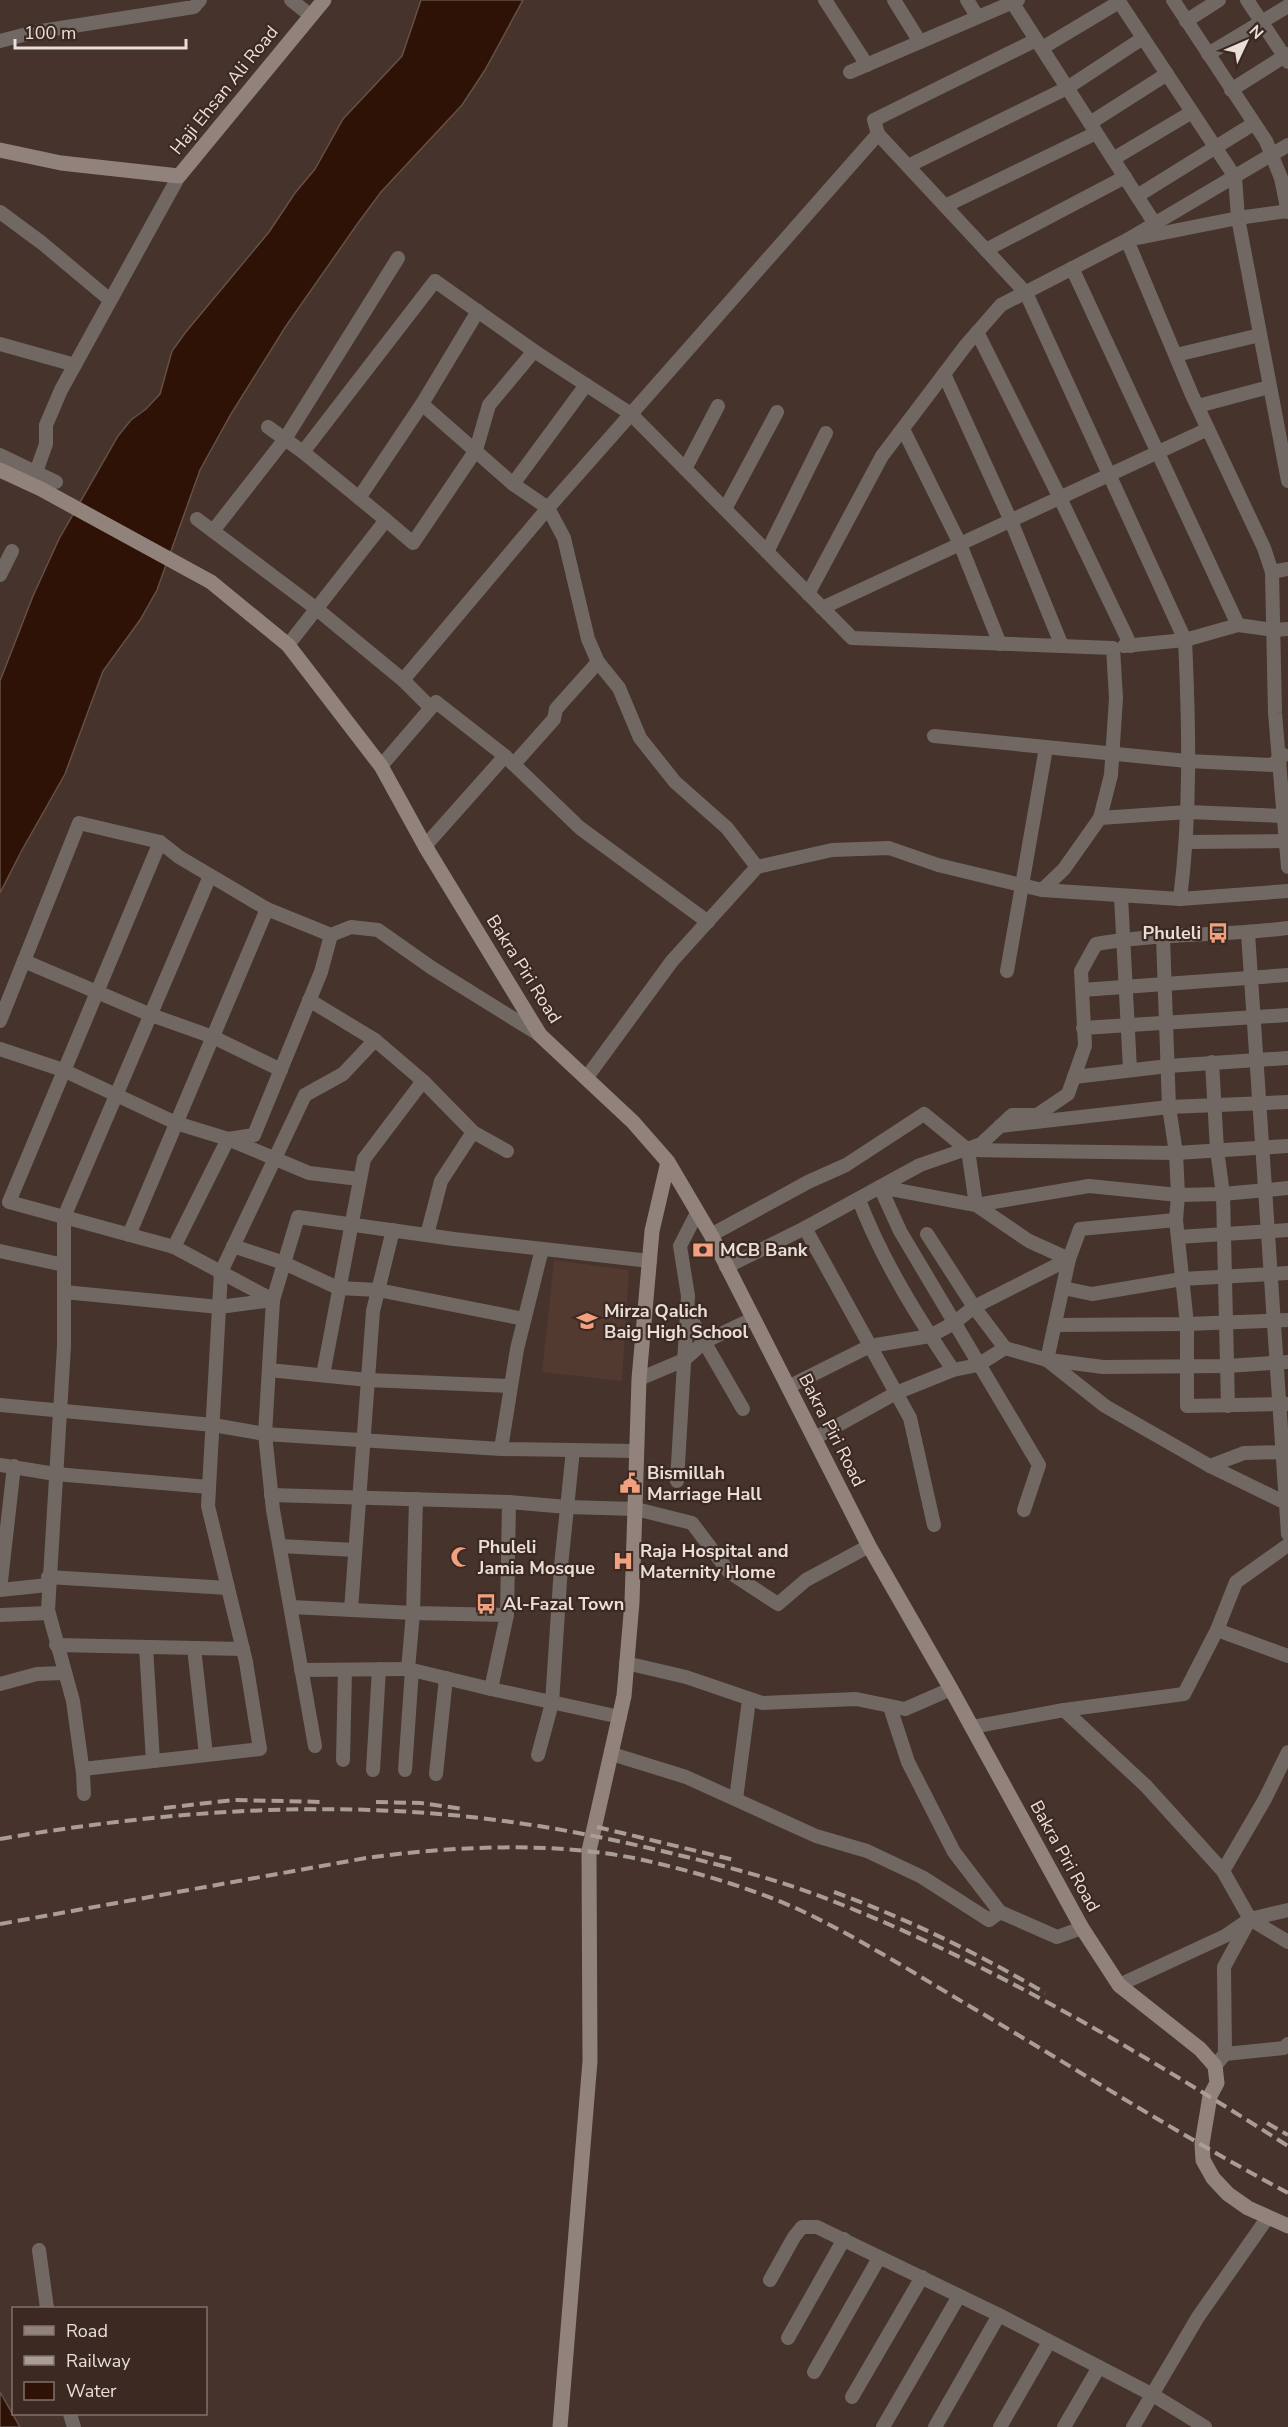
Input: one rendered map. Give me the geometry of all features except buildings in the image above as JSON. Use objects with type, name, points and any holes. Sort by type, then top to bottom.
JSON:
[{"type":"street","points":[[0,41],[35,32],[194,7],[200,0]]},
{"type":"street","points":[[291,0],[310,15]]},
{"type":"street","name":"Haji Ehsan Ali Road","points":[[0,150],[61,163],[179,176],[324,0]]},
{"type":"street","points":[[825,0],[867,65]]},
{"type":"street","points":[[894,0],[920,42]]},
{"type":"street","points":[[967,0],[977,16]]},
{"type":"street","points":[[1127,240],[1238,218],[1288,212],[1281,178],[1266,141],[1173,0]]},
{"type":"street","points":[[1186,21],[1219,0]]},
{"type":"street","points":[[1231,90],[1287,57],[1247,0]]},
{"type":"street","points":[[850,72],[1015,1],[1039,44],[1155,224]]},
{"type":"street","points":[[1180,899],[1188,812],[1188,701],[1185,640],[1026,292],[878,134],[874,120],[1039,44],[1119,1],[1235,177],[1238,218],[1288,481]]},
{"type":"street","points":[[1208,54],[1288,6]]},
{"type":"street","points":[[908,166],[1067,88],[1143,38]]},
{"type":"street","points":[[945,206],[1093,128],[1167,74]]},
{"type":"street","points":[[1113,159],[1192,112]]},
{"type":"street","points":[[1137,196],[1253,124]]},
{"type":"street","points":[[403,680],[548,508],[878,134]]},
{"type":"street","points":[[808,594],[882,456],[977,332],[1001,305],[1127,240],[1288,145]]},
{"type":"street","points":[[36,472],[45,444],[46,425],[61,390],[179,176]]},
{"type":"street","points":[[986,250],[1125,177]]},
{"type":"street","points":[[0,212],[42,243],[110,300]]},
{"type":"street","points":[[1127,240],[1208,429],[1264,548],[1272,572],[1281,629],[1285,797],[1283,816],[1288,867]]},
{"type":"street","points":[[213,531],[285,439],[398,258]]},
{"type":"street","points":[[1072,268],[1239,625]]},
{"type":"street","points":[[303,452],[435,280],[534,351],[631,414],[852,639],[1113,648],[1185,640],[1239,625],[1281,629]]},
{"type":"street","points":[[359,498],[422,404],[478,311]]},
{"type":"street","points":[[977,332],[1131,646]]},
{"type":"street","points":[[1176,355],[1260,335]]},
{"type":"street","points":[[0,344],[75,365]]},
{"type":"street","points":[[268,427],[303,452],[413,543],[476,450],[489,405],[534,351]]},
{"type":"street","points":[[944,374],[1011,521],[1062,646]]},
{"type":"street","points":[[513,484],[586,385]]},
{"type":"street","points":[[1198,406],[1269,387]]},
{"type":"street","points":[[422,404],[513,484],[548,508],[564,538],[588,639],[598,662],[619,688],[640,738],[675,782],[727,828],[757,867]]},
{"type":"street","points":[[685,469],[718,406]]},
{"type":"street","points":[[725,509],[777,412]]},
{"type":"street","points":[[903,429],[960,544],[1000,644]]},
{"type":"street","points":[[822,608],[1208,429]]},
{"type":"street","points":[[767,552],[826,433]]},
{"type":"street","points":[[0,455],[56,482]]},
{"type":"street","name":"Bakra Piri Road","points":[[0,470],[64,501],[211,582],[288,645],[381,766],[425,846],[540,1035],[633,1122],[668,1162],[711,1235],[869,1546],[951,1689],[1082,1928],[1119,1985],[1200,2049],[1215,2067]]},
{"type":"street","points":[[196,519],[318,610],[403,680],[430,707]]},
{"type":"street","points":[[288,645],[318,610],[386,520]]},
{"type":"street","points":[[0,574],[12,551]]},
{"type":"street","points":[[1272,572],[1288,569]]},
{"type":"street","points":[[1042,890],[1064,869],[1101,818],[1111,775],[1113,754],[1116,698],[1113,648]]},
{"type":"street","points":[[425,846],[509,760],[554,719],[556,709],[598,662]]},
{"type":"street","points":[[381,766],[436,702],[509,760],[580,828],[708,922]]},
{"type":"street","points":[[934,736],[1187,761],[1272,765],[1284,756]]},
{"type":"street","points":[[1007,971],[1046,748]]},
{"type":"street","points":[[1101,818],[1188,812],[1283,816]]},
{"type":"street","points":[[0,1021],[79,823],[160,842],[179,857],[267,909],[331,934],[351,927],[378,930],[432,968],[540,1035]]},
{"type":"street","points":[[1187,842],[1287,841]]},
{"type":"street","points":[[160,842],[9,1202],[174,1247],[273,1300]]},
{"type":"street","points":[[587,1077],[672,961],[757,867],[832,850],[889,848],[938,865],[1042,890],[1180,899],[1288,891]]},
{"type":"street","points":[[84,1794],[83,1769],[73,1701],[48,1613],[48,1581],[64,1346],[64,1217],[210,876]]},
{"type":"street","points":[[1121,896],[1130,1070]]},
{"type":"street","points":[[129,1235],[267,909]]},
{"type":"street","points":[[726,1267],[859,1200],[920,1165],[981,1144],[1011,1114],[1037,1115],[1068,1094],[1085,1046],[1081,971],[1096,944],[1122,939],[1248,933],[1288,928]]},
{"type":"street","points":[[1248,933],[1264,1191],[1272,1274],[1282,1320],[1288,1534]]},
{"type":"street","points":[[228,1139],[254,1135],[321,972],[331,934]]},
{"type":"street","points":[[1163,937],[1169,1107],[1176,1153],[1178,1195],[1176,1220],[1187,1324],[1185,1367],[1187,1406],[1284,1405]]},
{"type":"street","points":[[24,962],[151,1015],[213,1037],[280,1070]]},
{"type":"street","points":[[1082,990],[1288,975]]},
{"type":"street","points":[[309,1000],[375,1040],[423,1081],[473,1132],[507,1151]]},
{"type":"street","points":[[1083,1028],[1288,1015]]},
{"type":"street","points":[[83,1769],[260,1749],[243,1649],[208,1506],[221,1272],[305,1095],[343,1074],[375,1040]]},
{"type":"street","points":[[0,1049],[63,1070],[176,1123],[228,1139],[309,1173],[359,1179]]},
{"type":"street","points":[[1074,1077],[1212,1062],[1288,1058]]},
{"type":"street","points":[[1212,1062],[1217,1150],[1223,1194],[1228,1406]]},
{"type":"street","points":[[323,1375],[364,1159],[423,1081]]},
{"type":"street","points":[[1000,1126],[1169,1107],[1288,1102]]},
{"type":"street","points":[[711,1235],[807,1182],[846,1165],[924,1114],[968,1150],[1176,1153],[1288,1146]]},
{"type":"street","points":[[427,1235],[441,1181],[473,1132]]},
{"type":"street","points":[[174,1247],[228,1139]]},
{"type":"street","points":[[968,1150],[976,1205],[1029,1241],[1069,1259]]},
{"type":"street","points":[[560,2427],[590,2061],[589,1851],[624,1696],[632,1602],[639,1379],[652,1231],[668,1162]]},
{"type":"street","points":[[880,1187],[976,1205],[1089,1186],[1178,1195],[1223,1194],[1288,1188]]},
{"type":"street","points":[[880,1187],[900,1230],[1039,1465],[1024,1510]]},
{"type":"street","points":[[859,1200],[873,1238],[930,1336],[953,1370]]},
{"type":"street","points":[[678,1481],[688,1296],[680,1246],[697,1213]]},
{"type":"street","points":[[315,1746],[271,1495],[265,1434],[273,1300],[298,1217],[427,1235],[650,1261]]},
{"type":"street","points":[[1047,1360],[1069,1259],[1080,1229],[1176,1220]]},
{"type":"street","points":[[805,1228],[910,1418],[934,1525]]},
{"type":"street","points":[[351,1610],[373,1311],[393,1230]]},
{"type":"street","points":[[1178,1237],[1288,1230]]},
{"type":"street","points":[[927,1234],[974,1307],[1005,1348],[1047,1360],[1103,1367],[1185,1367],[1283,1363]]},
{"type":"street","points":[[233,1245],[284,1263],[338,1288],[378,1290],[524,1319]]},
{"type":"street","points":[[501,1449],[524,1319],[542,1249]]},
{"type":"street","points":[[0,1251],[64,1265]]},
{"type":"street","points":[[788,1386],[870,1346],[930,1336],[954,1323],[974,1307],[1069,1259]]},
{"type":"street","points":[[1063,1288],[1092,1294],[1182,1279],[1288,1273]]},
{"type":"street","points":[[64,1292],[219,1307],[273,1300]]},
{"type":"street","points":[[687,1312],[743,1410]]},
{"type":"street","points":[[639,1379],[684,1360],[704,1342],[752,1319]]},
{"type":"street","points":[[1054,1325],[1187,1324],[1282,1320]]},
{"type":"street","points":[[815,1438],[896,1393],[953,1370],[978,1365],[1005,1348]]},
{"type":"street","points":[[1047,1360],[1105,1406],[1210,1466],[1287,1504]]},
{"type":"street","points":[[269,1370],[368,1380],[511,1386]]},
{"type":"street","points":[[0,1405],[213,1425],[265,1434],[501,1449],[636,1451]]},
{"type":"street","points":[[538,1755],[552,1703],[561,1566],[573,1450]]},
{"type":"street","points":[[1210,1466],[1244,1453],[1285,1453]]},
{"type":"street","points":[[209,1487],[56,1474],[7,1465],[0,1590],[48,1581],[228,1588]]},
{"type":"street","points":[[271,1495],[509,1502],[567,1507],[636,1509],[692,1523],[729,1572],[778,1604],[806,1580],[869,1546]]},
{"type":"street","points":[[405,1770],[416,1499]]},
{"type":"street","points":[[491,1689],[507,1615],[509,1502]]},
{"type":"street","points":[[972,1727],[1064,1710],[1184,1694],[1217,1630],[1236,1582],[1288,1545]]},
{"type":"street","points":[[280,1546],[355,1550]]},
{"type":"street","points":[[291,1607],[507,1615]]},
{"type":"street","points":[[0,1615],[48,1613]]},
{"type":"street","points":[[1217,1630],[1288,1656]]},
{"type":"street","points":[[56,1645],[243,1649]]},
{"type":"street","points":[[146,1647],[153,1761]]},
{"type":"street","points":[[194,1648],[206,1755]]},
{"type":"street","points":[[626,1663],[686,1677],[762,1703],[856,1699],[905,1709],[951,1689]]},
{"type":"street","points":[[373,1770],[379,1669]]},
{"type":"street","points":[[301,1670],[410,1669],[620,1717]]},
{"type":"street","points":[[343,1760],[345,1670]]},
{"type":"street","points":[[0,1684],[37,1674],[64,1673]]},
{"type":"street","points":[[436,1774],[446,1678]]},
{"type":"street","points":[[736,1800],[749,1700]]},
{"type":"street","points":[[890,1707],[908,1762],[954,1852],[1000,1912],[1057,1937],[1082,1928]]},
{"type":"street","points":[[1064,1710],[1146,1786],[1222,1871],[1250,1919],[1288,1942]]},
{"type":"street","points":[[1222,1871],[1265,1799],[1288,1752]]},
{"type":"street","points":[[612,1754],[686,1777],[816,1836],[867,1851],[922,1877],[989,1920],[1000,1912]]},
{"type":"street","points":[[1119,1985],[1225,1936],[1250,1919],[1288,1910]]},
{"type":"street","points":[[1250,1919],[1224,1967],[1225,2054],[1215,2067],[1217,2083],[1210,2096],[1202,2144],[1203,2160],[1213,2178],[1228,2194],[1248,2208],[1288,2226]]},
{"type":"street","points":[[1225,2054],[1287,2048]]},
{"type":"street","points":[[1133,2427],[1198,2317],[1268,2217]]},
{"type":"street","points":[[770,2280],[802,2227],[817,2227],[999,2315],[1153,2395],[1205,2427]]},
{"type":"street","points":[[788,2338],[844,2240]]},
{"type":"street","points":[[39,2250],[47,2307]]},
{"type":"street","points":[[814,2372],[879,2258]]},
{"type":"street","points":[[852,2397],[922,2277]]},
{"type":"street","points":[[884,2427],[959,2296]]},
{"type":"street","points":[[935,2427],[999,2315]]},
{"type":"street","points":[[999,2427],[1049,2342]]},
{"type":"street","points":[[1064,2427],[1099,2367]]},
{"type":"shaded area","name":"Mirza Qalich Baig High School","points":[[554,1260],[629,1270],[622,1381],[542,1372]]},
{"type":"water","points":[[421,0],[523,0],[485,70],[462,105],[381,192],[286,326],[231,414],[200,470],[157,590],[140,620],[103,671],[65,774],[0,893],[0,681],[33,596],[59,539],[118,436],[131,420],[146,409],[160,394],[172,351],[269,232],[295,193],[315,169],[343,119],[402,56]]},
{"type":"water","points":[[0,2392],[20,2427],[0,2427]]},
{"type":"railway","points":[[164,1808],[233,1800],[325,1802]]},
{"type":"railway","points":[[376,1802],[421,1803],[463,1809]]},
{"type":"railway","points":[[0,1839],[63,1829],[191,1815],[319,1809],[383,1810],[511,1822],[589,1835],[666,1852],[749,1873],[810,1892],[948,1952],[1007,1981],[1122,2044],[1288,2146]]},
{"type":"railway","points":[[597,1827],[734,1860]]},
{"type":"railway","points":[[0,1924],[399,1854],[504,1847],[575,1850],[643,1860],[744,1888],[825,1922],[891,1959],[1171,2127],[1288,2193]]},
{"type":"railway","points":[[834,1892],[942,1938],[1045,1993]]},
{"type":"railway","points":[[1267,2123],[1288,2135]]},
{"type":"place","name":"Phuleli","points":[[1218,933]]},
{"type":"place","name":"MCB Bank","points":[[703,1250]]},
{"type":"place","name":"Mirza Qalich Baig High School","points":[[587,1321]]},
{"type":"place","name":"Bismillah Marriage Hall","points":[[630,1483]]},
{"type":"place","name":"Phuleli Jamia Mosque","points":[[461,1557]]},
{"type":"place","name":"Raja Hospital and Maternity Home","points":[[623,1561]]},
{"type":"place","name":"Al-Fazal Town","points":[[486,1604]]}]
